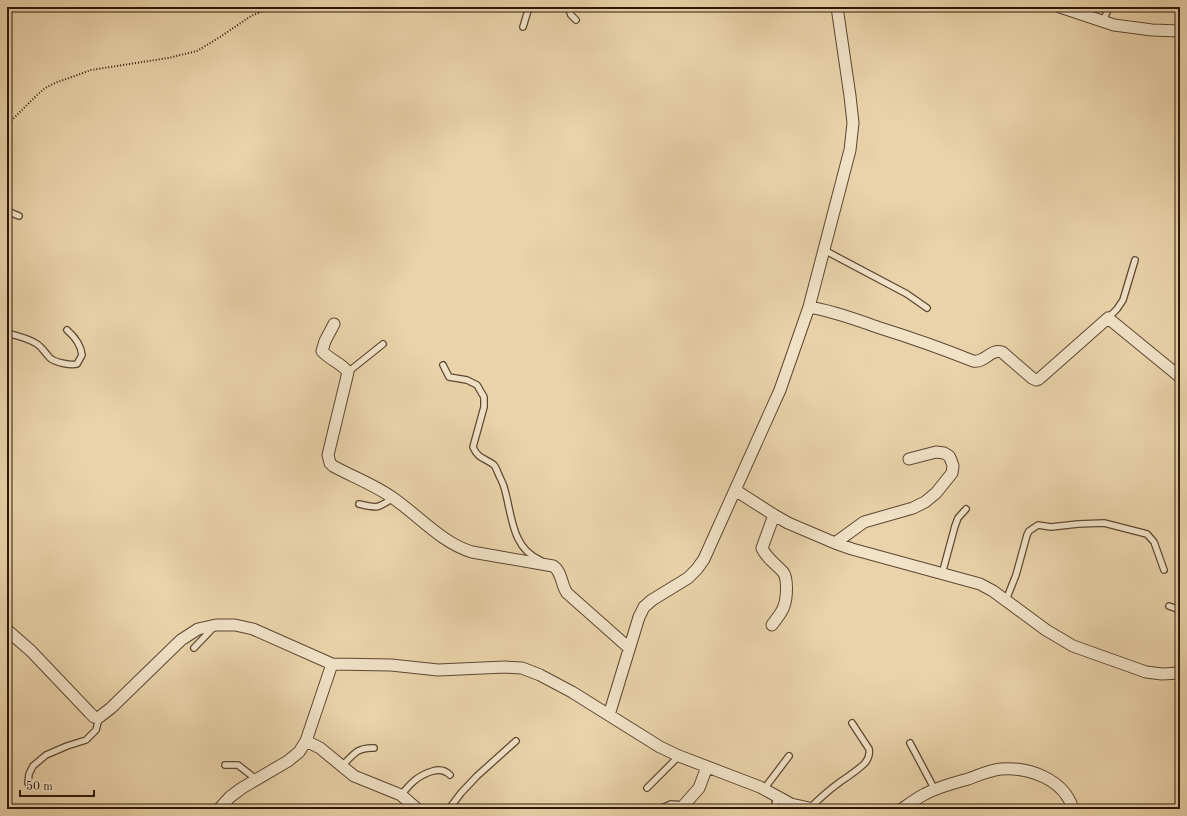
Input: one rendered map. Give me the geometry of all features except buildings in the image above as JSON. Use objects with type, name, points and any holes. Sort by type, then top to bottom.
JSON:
[{"type":"street","points":[[609,715],[639,617],[644,607],[652,600],[688,578],[704,559],[780,390],[810,307],[850,150],[853,123],[838,7]]},
{"type":"street","points":[[1060,7],[1114,25],[1136,29],[1180,30]]},
{"type":"street","points":[[810,307],[828,310],[973,361],[979,362],[994,352],[1002,352],[1036,380],[1108,318],[1180,377]]},
{"type":"street","points":[[334,324],[325,341],[322,351],[327,357],[344,367],[348,372],[328,455],[333,466],[393,498],[461,549],[557,568],[567,593],[629,648]]},
{"type":"street","points":[[835,543],[864,522],[913,508],[925,502],[936,493],[952,473],[954,466],[949,456],[940,452],[909,459]]},
{"type":"street","points":[[734,490],[774,515],[835,543],[980,584],[993,591],[1046,630],[1072,646],[1146,672],[1162,674],[1180,673]]},
{"type":"street","points":[[772,625],[785,604],[786,581],[786,576],[762,548],[774,515]]},
{"type":"street","points":[[7,630],[33,654],[96,718],[99,718],[111,708],[181,640],[198,629],[216,625],[235,625],[253,629],[332,664],[391,665],[438,670],[505,667],[522,668],[540,675],[572,692],[646,739],[679,756],[764,789],[791,804],[812,809]]},
{"type":"street","points":[[219,809],[230,797],[242,788],[288,761],[299,752],[306,741],[332,664]]},
{"type":"street","points":[[306,741],[320,748],[354,776],[401,795],[417,809]]},
{"type":"street","points":[[684,807],[699,788],[707,767]]},
{"type":"street","points":[[909,807],[925,794],[983,773],[1001,769],[1022,770],[1039,774],[1054,783],[1065,793],[1073,809]]},
{"type":"lane","points":[[523,27],[529,7]]},
{"type":"lane","points":[[568,7],[571,15],[576,20]]},
{"type":"lane","points":[[1103,21],[1108,7]]},
{"type":"lane","points":[[7,211],[19,216]]},
{"type":"lane","points":[[824,250],[907,294],[927,308]]},
{"type":"lane","points":[[1108,318],[1123,300],[1135,260]]},
{"type":"lane","points":[[7,333],[36,343],[43,348],[50,358],[72,366],[76,364],[82,355],[81,347],[66,330]]},
{"type":"lane","points":[[348,372],[383,344]]},
{"type":"lane","points":[[443,365],[450,377],[467,380],[477,386],[484,397],[484,407],[473,447],[476,453],[494,466],[498,472],[504,486],[515,532],[523,547],[533,557],[553,566]]},
{"type":"lane","points":[[359,504],[376,508],[393,498]]},
{"type":"lane","points":[[942,574],[955,526],[958,518],[966,509]]},
{"type":"lane","points":[[1006,600],[1016,575],[1027,535],[1029,531],[1038,525],[1051,527],[1104,523],[1147,534],[1154,542],[1164,570]]},
{"type":"lane","points":[[1169,606],[1180,610]]},
{"type":"lane","points":[[194,648],[216,625]]},
{"type":"lane","points":[[28,783],[32,766],[46,755],[86,740],[96,730],[99,718]]},
{"type":"lane","points":[[812,809],[823,795],[859,768],[869,757],[869,749],[852,723]]},
{"type":"lane","points":[[449,809],[461,793],[477,776],[516,741]]},
{"type":"lane","points":[[910,743],[935,790]]},
{"type":"lane","points":[[342,766],[360,749],[374,748]]},
{"type":"lane","points":[[647,788],[679,756]]},
{"type":"lane","points":[[764,789],[789,756]]},
{"type":"lane","points":[[225,765],[238,765],[256,780]]},
{"type":"lane","points":[[401,795],[411,783],[419,776],[426,773],[438,770],[446,771],[450,775]]},
{"type":"lane","points":[[774,809],[777,796]]},
{"type":"lane","points":[[660,809],[671,804],[684,807]]},
{"type":"path","points":[[7,125],[45,88],[55,83],[91,70],[168,58],[197,51],[251,16],[272,7]]}]
